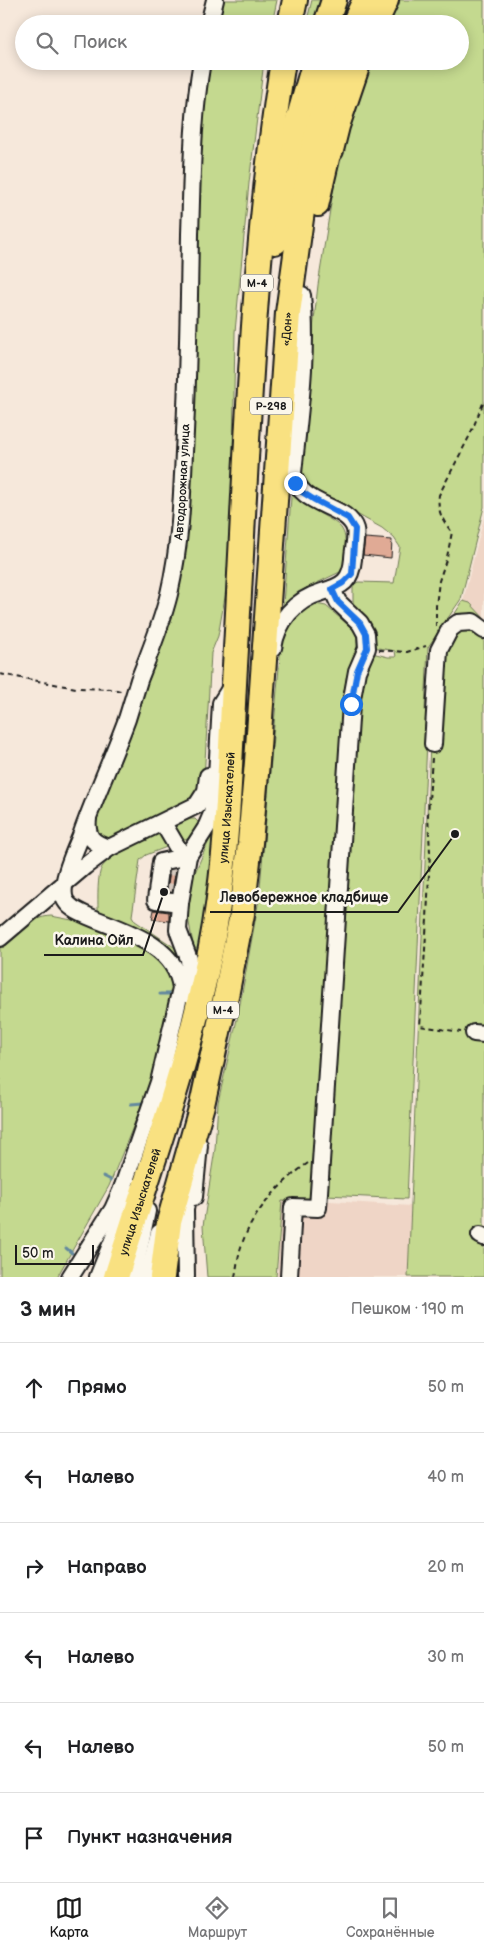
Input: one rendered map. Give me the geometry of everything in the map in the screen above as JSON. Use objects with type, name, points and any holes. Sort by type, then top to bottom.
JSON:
[{"type":"highway","points":[[292,15],[296,0]]},
{"type":"highway","points":[[329,15],[334,0]]},
{"type":"highway","points":[[337,15],[342,0]]},
{"type":"highway","points":[[358,15],[365,0]]},
{"type":"highway","points":[[379,15],[386,0]]},
{"type":"highway","name":"М-4","points":[[244,504],[253,320],[272,131],[282,70]]},
{"type":"highway","name":"Р-298","points":[[244,504],[271,269],[296,132],[312,70]]},
{"type":"highway","name":"Р-298","points":[[268,602],[265,530],[270,416],[278,308],[305,129],[320,70]]},
{"type":"highway","name":"«Дон»","points":[[268,602],[285,351],[293,273],[313,150],[326,97],[335,70]]},
{"type":"highway","points":[[331,150],[337,126],[357,70]]},
{"type":"highway","points":[[268,602],[280,540],[290,401],[302,295],[318,206]]},
{"type":"highway","name":"улица Изыскателей","points":[[110,1276],[139,1182],[174,1097],[203,987],[215,926],[228,814],[244,504]]},
{"type":"highway","name":"улица Изыскателей","points":[[166,1270],[169,1222],[202,1105],[228,991],[242,914],[250,843],[268,602]]},
{"type":"main road","points":[[318,206],[331,150]]},
{"type":"lane","points":[[212,15],[214,0]]},
{"type":"lane","name":"Автодорожная улица","points":[[64,884],[88,815],[128,717],[134,694],[167,601],[179,536],[187,396],[192,141],[200,70]]},
{"type":"lane","points":[[259,734],[267,704],[274,637],[279,624],[297,606],[316,594],[343,583],[352,574],[355,529],[348,518],[302,492],[295,483],[293,473],[302,388],[305,328],[302,295]]},
{"type":"lane","points":[[289,1277],[293,1207],[318,1208],[351,704],[357,671],[367,648],[366,634],[360,623],[338,602],[332,589]]},
{"type":"lane","points":[[433,744],[438,650],[450,629],[458,623],[473,622],[484,630]]},
{"type":"lane","points":[[0,938],[109,848],[197,805],[206,791],[216,714],[234,683]]},
{"type":"lane","points":[[180,903],[156,900],[161,862],[178,861],[206,828],[212,814],[217,776],[221,703]]},
{"type":"lane","points":[[88,815],[88,834],[93,841],[109,848]]},
{"type":"lane","points":[[78,1277],[139,1182],[183,1016],[190,972],[189,959],[178,930],[180,903],[178,861],[163,823]]},
{"type":"lane","points":[[64,884],[64,898],[67,903],[72,909],[86,916]]},
{"type":"lane","points":[[18,922],[44,908],[66,910],[86,916],[125,930],[151,944],[166,955],[180,978],[181,988],[159,1082],[139,1182],[130,1254],[110,1276]]},
{"type":"lane","points":[[166,1270],[162,1220],[176,1170],[202,1105]]},
{"type":"lane","points":[[166,1270],[202,1105]]},
{"type":"lane","points":[[166,1270],[185,1165]]},
{"type":"lane","points":[[70,1277],[112,1209],[139,1182]]},
{"type":"lane","points":[[166,1270],[187,1277]]},
{"type":"lane","points":[[166,1270],[195,1277]]},
{"type":"path","points":[[436,631],[436,606],[440,581],[452,532],[442,521],[438,506],[439,496],[466,444],[484,401]]},
{"type":"path","points":[[367,648],[391,652],[407,652],[428,644]]},
{"type":"path","points":[[0,674],[40,683],[76,688],[112,689],[134,694]]},
{"type":"path","points":[[433,744],[428,815],[430,852],[428,919],[420,1026],[479,1033]]},
{"type":"path","points":[[235,1277],[241,1246],[256,1216],[287,1179],[322,1154]]},
{"type":"shaded area","points":[[484,517],[484,618],[470,603],[463,601]]},
{"type":"shaded area","points":[[282,1198],[411,1206],[408,1277],[277,1277]]},
{"type":"green space","points":[[224,0],[277,0],[274,15],[220,15]]},
{"type":"green space","points":[[312,0],[324,0],[320,15],[308,15]]},
{"type":"green space","points":[[396,0],[484,0],[484,507],[461,599],[428,647],[425,710],[428,717],[407,1199],[326,1195],[331,1151],[331,1124],[344,943],[344,906],[351,851],[350,838],[357,706],[362,680],[372,653],[396,657],[395,651],[373,647],[374,634],[371,624],[353,604],[353,585],[358,582],[394,583],[400,547],[394,538],[382,528],[313,490],[303,475],[302,469],[307,382],[318,285],[337,166],[365,70],[469,70],[469,15],[388,15]]},
{"type":"green space","points":[[209,70],[263,70],[249,183],[235,332],[232,513],[225,597],[218,636],[211,653],[204,780],[197,797],[113,839],[104,839],[95,832],[95,818],[158,656],[185,559],[193,457],[200,122]]},
{"type":"green space","points":[[293,494],[341,528],[345,538],[344,566],[340,572],[298,592],[283,605],[291,497]]},
{"type":"green space","points":[[463,601],[470,603],[484,618],[484,1277],[408,1277],[434,646]]},
{"type":"green space","points":[[315,604],[326,606],[355,631],[357,653],[346,678],[343,705],[313,1203],[282,1201],[276,1277],[207,1277],[203,1226],[215,1149],[218,1102],[238,1015],[259,899],[281,644],[286,631],[294,621]]},
{"type":"green space","points":[[190,819],[195,819],[200,824],[190,838],[146,855],[140,860],[132,916],[135,921],[174,947],[179,953],[183,966],[98,912],[98,887],[102,867],[117,854]]},
{"type":"green space","points":[[214,829],[216,831],[199,961],[195,955],[187,912],[193,877]]},
{"type":"green space","points":[[51,916],[100,927],[138,943],[162,958],[174,984],[154,1071],[141,1107],[109,1186],[57,1277],[0,1277],[0,947],[36,919]]},
{"type":"building","points":[[365,538],[392,540],[391,558],[363,555]]},
{"type":"building","points":[[176,869],[172,892],[167,891],[170,870]]},
{"type":"building","points":[[154,910],[169,912],[169,921],[152,919]]},
{"type":"waterway","points":[[160,994],[173,994]]},
{"type":"waterway","points":[[131,1104],[143,1103]]},
{"type":"waterway","points":[[103,1176],[111,1180]]},
{"type":"waterway","points":[[66,1248],[72,1253]]},
{"type":"tunnel","points":[[173,900],[178,867]]},
{"type":"place","name":"Левобережное кладбище","points":[[455,834]]},
{"type":"place","name":"Калина Ойл","points":[[164,892]]},
{"type":"route","points":[[295,483],[302,492],[348,518],[355,529],[352,574],[343,583],[332,589],[338,602],[360,623],[366,634],[367,648],[353,685],[351,704]]}]
